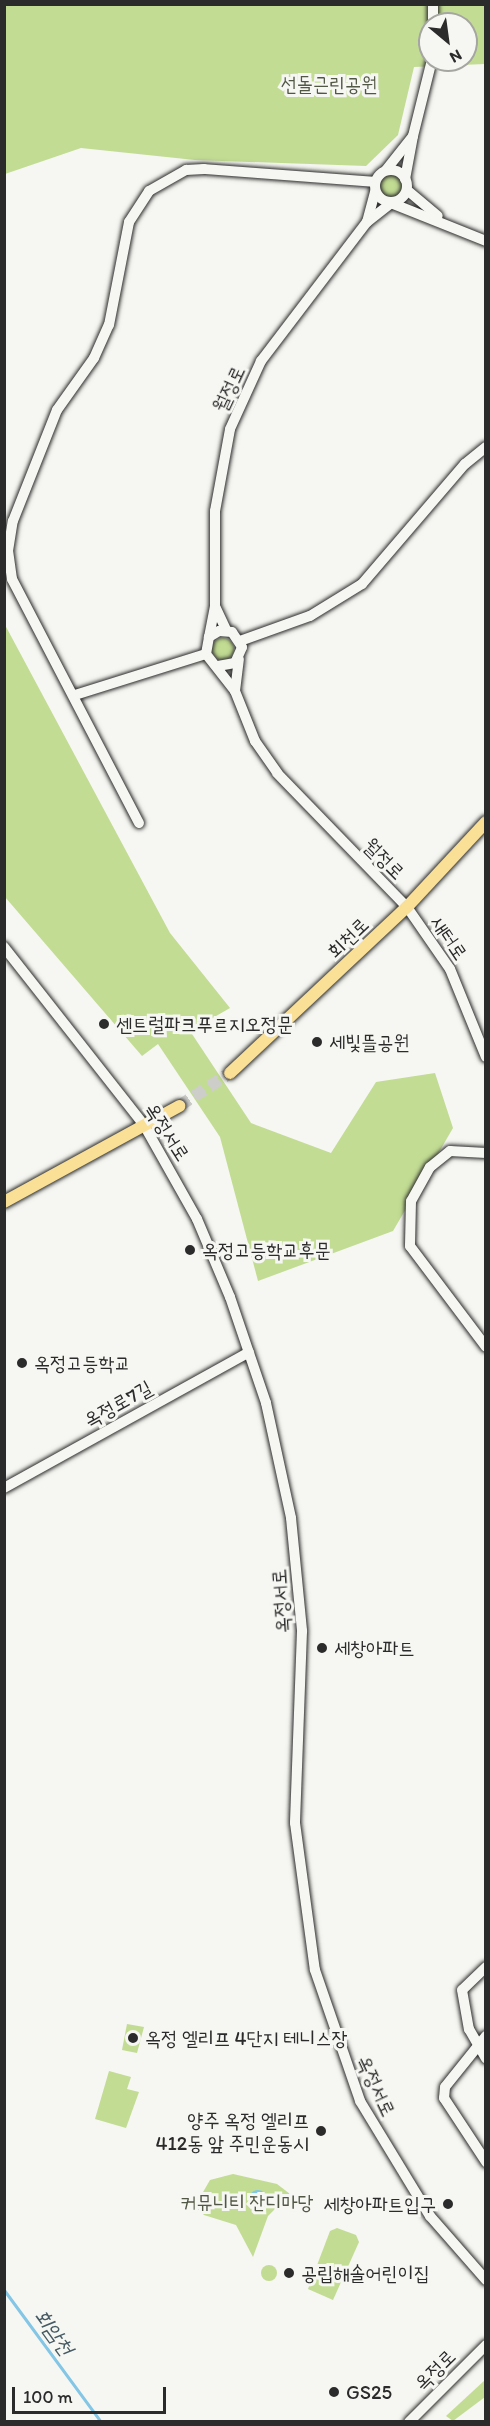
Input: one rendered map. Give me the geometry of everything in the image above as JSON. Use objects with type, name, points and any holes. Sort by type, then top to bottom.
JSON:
[{"type":"main road","name":"회천로","points":[[230,1073],[407,907],[486,822]]},
{"type":"main road","points":[[4,1202],[179,1106]]},
{"type":"street","points":[[367,222],[392,203],[406,184],[413,136],[429,72]]},
{"type":"street","points":[[367,222],[375,187],[413,136]]},
{"type":"street","points":[[139,823],[75,695],[12,579],[9,537],[57,410],[94,358],[109,325],[129,222],[137,206],[158,185],[186,170],[375,187],[392,203],[443,220],[486,241]]},
{"type":"street","points":[[386,170],[406,184],[443,220]]},
{"type":"street","name":"월정로","points":[[215,606],[215,511],[230,429],[261,362],[367,222]]},
{"type":"street","points":[[240,641],[318,613],[362,584],[465,464],[486,447]]},
{"type":"street","points":[[206,654],[215,606]]},
{"type":"street","points":[[215,606],[226,630],[240,641]]},
{"type":"street","points":[[209,637],[226,630]]},
{"type":"street","points":[[235,691],[240,641]]},
{"type":"street","points":[[75,695],[206,654]]},
{"type":"street","points":[[206,654],[218,666],[239,659]]},
{"type":"street","name":"월정로","points":[[218,666],[235,691],[255,741],[277,773],[407,907]]},
{"type":"street","name":"새터로","points":[[407,907],[450,969],[486,1057]]},
{"type":"street","name":"옥정서로","points":[[4,947],[144,1125],[209,1244],[249,1352],[282,1476],[299,1584],[295,1823],[315,1970],[340,2049],[369,2118],[430,2216],[486,2280]]},
{"type":"street","points":[[486,1153],[450,1151],[430,1167],[411,1201],[410,1246],[486,1347]]},
{"type":"street","name":"옥정로7길","points":[[4,1488],[249,1352]]},
{"type":"street","points":[[486,1967],[462,1990],[475,2049],[486,2060]]},
{"type":"street","points":[[486,2036],[445,2086],[444,2098],[486,2162]]},
{"type":"street","name":"옥정로","points":[[410,2421],[486,2345]]},
{"type":"green space","name":"선돌근린공원","points":[[5,5],[485,5],[485,64],[478,64],[478,12],[418,12],[418,67],[414,67],[398,135],[366,166],[195,160],[81,148],[5,174]]},
{"type":"green space","points":[[391,175],[399,178],[402,186],[399,194],[391,197],[383,194],[380,186],[383,178]]},
{"type":"green space","points":[[4,623],[170,933],[230,1008],[190,1031],[251,1123],[331,1153],[376,1082],[435,1073],[453,1128],[393,1231],[258,1281],[220,1137],[158,1044],[142,1056],[5,897]]},
{"type":"green space","points":[[219,638],[227,638],[234,645],[234,653],[227,660],[219,660],[212,653],[212,645]]},
{"type":"green space","name":"옥정 엘리프 4단지 테니스장","points":[[127,2024],[144,2027],[137,2053],[122,2050]]},
{"type":"green space","points":[[109,2071],[131,2077],[127,2089],[139,2092],[126,2128],[95,2119]]},
{"type":"green space","name":"커뮤니티 잔디마당","points":[[233,2174],[277,2184],[290,2194],[268,2216],[253,2257],[236,2225],[204,2215],[195,2206],[210,2180]]},
{"type":"green space","points":[[337,2228],[356,2235],[359,2242],[333,2300],[308,2289],[330,2231]]},
{"type":"green space","points":[[269,2265],[275,2267],[277,2273],[275,2279],[269,2281],[263,2279],[261,2273],[263,2267]]},
{"type":"green space","points":[[485,2380],[485,2397],[453,2421],[446,2416]]},
{"type":"water","points":[[258,2190],[264,2193],[267,2199],[264,2205],[258,2208],[252,2205],[249,2199],[252,2193]]},
{"type":"waterway","name":"회암천","points":[[4,2290],[101,2422]]},
{"type":"tunnel","points":[[179,1106],[230,1073]]},
{"type":"place","name":"센트럴파크푸르지오정문","points":[[104,1024]]},
{"type":"place","name":"세빛뜰공원","points":[[317,1042]]},
{"type":"place","name":"옥정고등학교후문","points":[[190,1250]]},
{"type":"place","name":"옥정고등학교","points":[[22,1363]]},
{"type":"place","name":"세창아파트","points":[[322,1648]]},
{"type":"place","name":"옥정 엘리프 4단지 테니스장","points":[[133,2038]]},
{"type":"place","name":"양주 옥정 엘리프 412동 앞 주민운동시","points":[[321,2131]]},
{"type":"place","name":"세창아파트입구","points":[[448,2204]]},
{"type":"place","name":"공립해솔어린이집","points":[[289,2273]]},
{"type":"place","name":"GS25","points":[[334,2392]]}]
